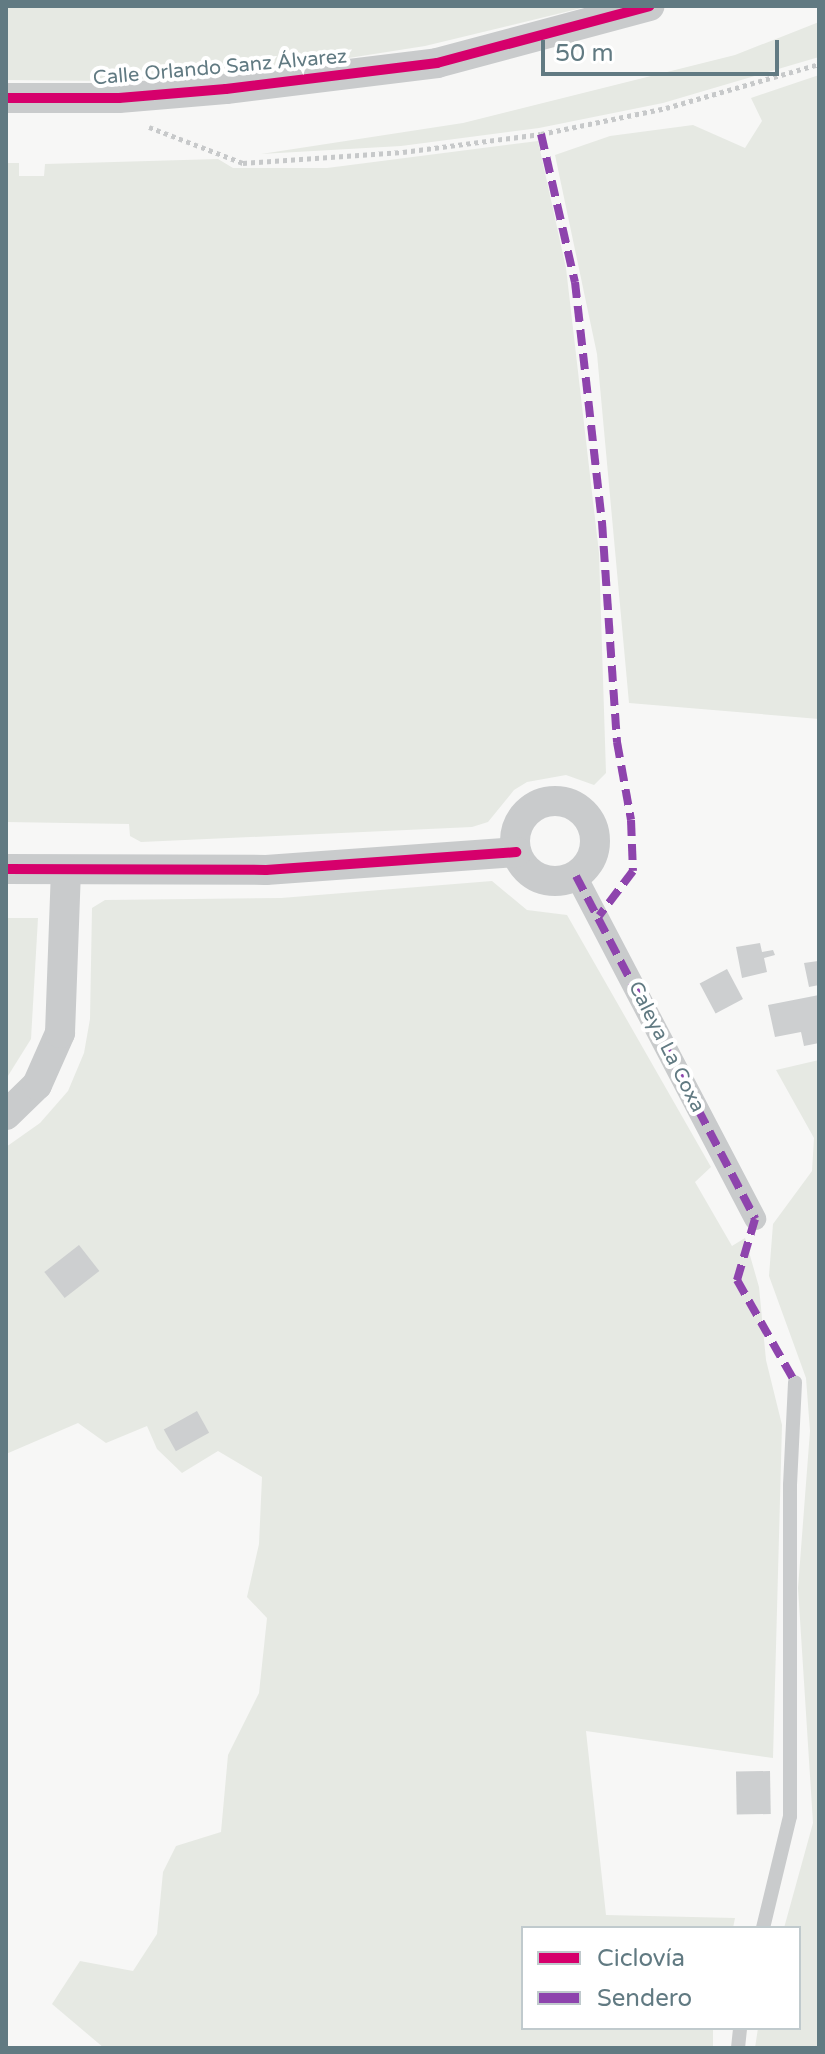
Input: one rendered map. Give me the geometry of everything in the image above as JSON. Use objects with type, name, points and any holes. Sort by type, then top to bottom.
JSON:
[{"type":"street","name":"Calle Orlando Sanz Álvarez","points":[[6,98],[119,98],[286,84],[437,63],[649,6]]},
{"type":"street","points":[[551,801],[575,806],[593,827],[596,841],[592,858],[576,876],[549,881],[532,874],[516,852],[515,837],[526,813],[551,801]]},
{"type":"street","points":[[6,869],[266,870],[516,852]]},
{"type":"street","points":[[6,1115],[37,1085],[60,1033],[66,870]]},
{"type":"street","name":"Caleya La Coxa","points":[[576,876],[755,1219]]},
{"type":"lane","points":[[763,1926],[790,1816],[790,1485],[795,1382]]},
{"type":"path","points":[[144,126],[243,163],[403,152],[541,134],[666,108],[819,64]]},
{"type":"shaded area","points":[[590,6],[425,46],[266,71],[110,81],[6,80],[6,8]]},
{"type":"shaded area","points":[[819,22],[819,57],[663,103],[539,128],[401,146],[261,154],[463,123],[735,55]]},
{"type":"shaded area","points":[[819,75],[819,719],[629,703],[597,354],[555,155],[610,136],[693,125],[745,148],[762,121],[751,98]]},
{"type":"shaded area","points":[[538,141],[566,268],[599,553],[606,773],[594,785],[566,775],[527,782],[514,790],[488,822],[472,827],[141,842],[130,836],[129,824],[6,822],[6,163],[19,163],[19,176],[44,176],[45,164],[218,159],[233,168],[327,168]]},
{"type":"shaded area","points":[[492,881],[527,910],[567,915],[711,1167],[695,1182],[732,1246],[745,1238],[759,1287],[766,1360],[782,1425],[773,1758],[586,1731],[606,1915],[735,1918],[733,1926],[521,1926],[521,2030],[713,2030],[713,2048],[104,2048],[52,2004],[80,1961],[133,1971],[157,1934],[163,1872],[176,1846],[221,1832],[228,1755],[259,1693],[267,1618],[247,1597],[259,1544],[262,1477],[218,1451],[182,1473],[157,1449],[147,1426],[106,1443],[78,1423],[6,1454],[6,1147],[40,1123],[68,1091],[84,1053],[90,1019],[92,908],[105,900],[281,898]]},
{"type":"shaded area","points":[[6,918],[38,918],[31,1039],[6,1079]]},
{"type":"shaded area","points":[[819,1060],[819,2048],[755,2048],[758,2030],[801,2030],[801,1926],[785,1926],[813,1823],[798,1588],[810,1431],[806,1378],[769,1276],[773,1224],[812,1171],[814,1138],[776,1070]]},
{"type":"building","points":[[760,943],[762,952],[773,950],[775,955],[764,958],[767,972],[742,978],[736,947]]},
{"type":"building","points":[[818,961],[819,985],[809,987],[804,963]]},
{"type":"building","points":[[727,969],[743,999],[716,1014],[700,984]]},
{"type":"building","points":[[819,995],[819,1043],[804,1046],[801,1032],[775,1037],[768,1005]]},
{"type":"building","points":[[79,1245],[99,1271],[65,1298],[44,1272]]},
{"type":"building","points":[[197,1411],[209,1433],[176,1451],[164,1429]]},
{"type":"building","points":[[770,1771],[771,1814],[737,1815],[736,1772]]},
{"type":"marked path","points":[[541,134],[575,282],[602,522],[617,742],[631,820],[633,871],[599,916]]},
{"type":"marked path","points":[[576,876],[755,1219],[737,1280],[795,1382]]},
{"type":"cycle path","points":[[6,98],[119,98],[226,89],[437,63],[649,6]]},
{"type":"cycle path","points":[[6,869],[266,870],[516,852]]}]
